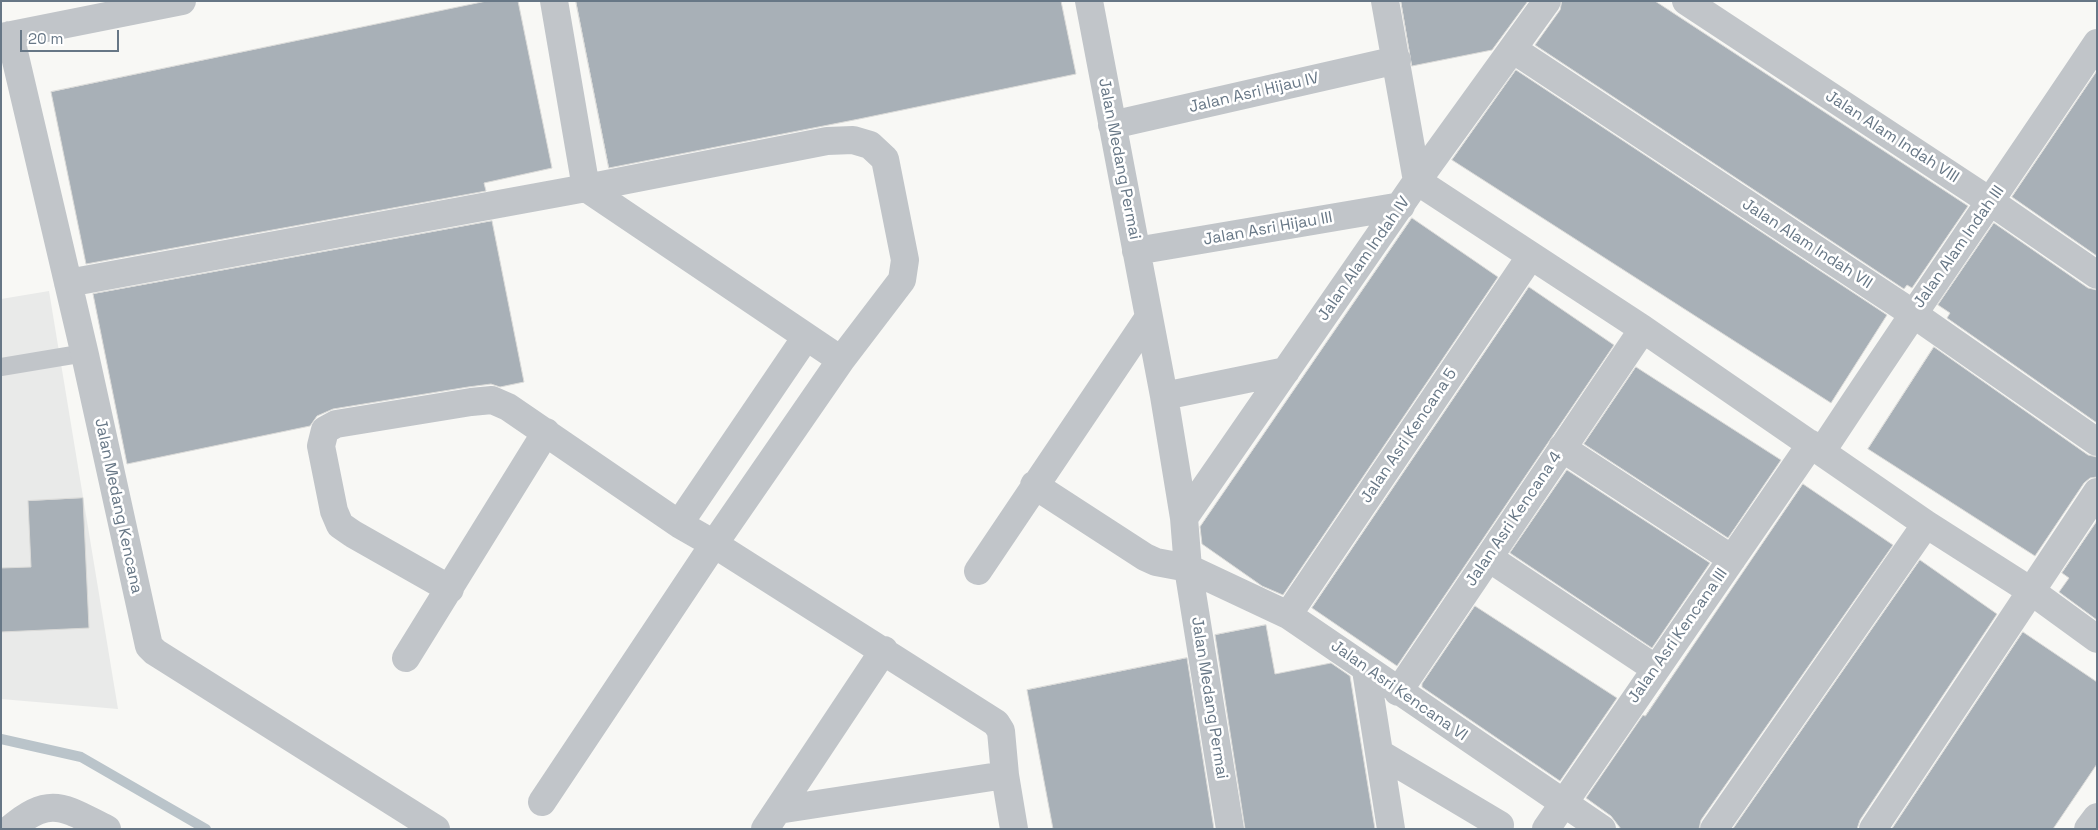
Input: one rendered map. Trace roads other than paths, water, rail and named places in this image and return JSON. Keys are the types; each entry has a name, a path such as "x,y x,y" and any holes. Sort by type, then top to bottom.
{"street":[{"path":"5,36 182,1"},
{"path":"554,1 586,188 841,360"},
{"name":"Jalan Medang Permai","path":"1089,1 1164,396 1184,518 1188,568 1230,829"},
{"path":"1385,1 1417,181 1530,257 1637,338 1817,448 1926,524 2031,591 2097,638"},
{"name":"Jalan Alam Indah IV","path":"1184,518 1417,181 1514,50 1547,1"},
{"name":"Jalan Alam Indah VIII","path":"1686,1 2097,275"},
{"name":"Jalan Medang Kencana","path":"5,36 85,353 149,646 155,652 436,829"},
{"name":"Jalan Alam Indah III","path":"1817,448 1990,202 2097,43"},
{"name":"Jalan Alam Indah VII","path":"1514,50 1912,313 2097,442"},
{"name":"Jalan Asri Hijau IV","path":"1112,125 1396,60"},
{"path":"68,282 586,188 827,141 853,140 870,145 885,158 905,260 902,280 841,360 714,544 542,802"},
{"name":"Jalan Asri Hijau III","path":"1136,252 1401,206"},
{"name":"Jalan Asri Kencana 5","path":"1288,615 1530,257"},
{"path":"978,571 1034,485 1149,318"},
{"path":"679,524 806,337"},
{"name":"Jalan Asri Kencana 4","path":"1398,692 1637,338"},
{"path":"1164,396 1286,371"},
{"path":"450,590 352,534 340,525 334,511 321,446 325,430 336,424 471,402 492,400 508,407 679,524 884,650 996,723 1001,730 1005,775 1014,829"},
{"path":"406,658 450,590 546,432"},
{"path":"1562,448 1732,559"},
{"name":"Jalan Asri Kencana III","path":"1546,829 1732,559 1817,448"},
{"path":"1034,485 1145,557 1156,562 1188,568"},
{"path":"1873,829 2097,492"},
{"path":"1714,829 1926,524"},
{"path":"1489,558 1656,669"},
{"name":"Jalan Asri Kencana VI","path":"1188,568 1288,615 1334,645 1398,692 1602,829"},
{"path":"772,820 884,650"},
{"path":"1366,670 1390,829"},
{"path":"1379,753 1500,825"},
{"path":"772,820 1005,775"},
{"path":"18,822 49,806 67,809 107,829"},
{"path":"2088,829 2097,817"}],"lane":[{"path":"1,367 85,353"}],"waterway":[{"path":"1,739 81,757 206,829"}]}
